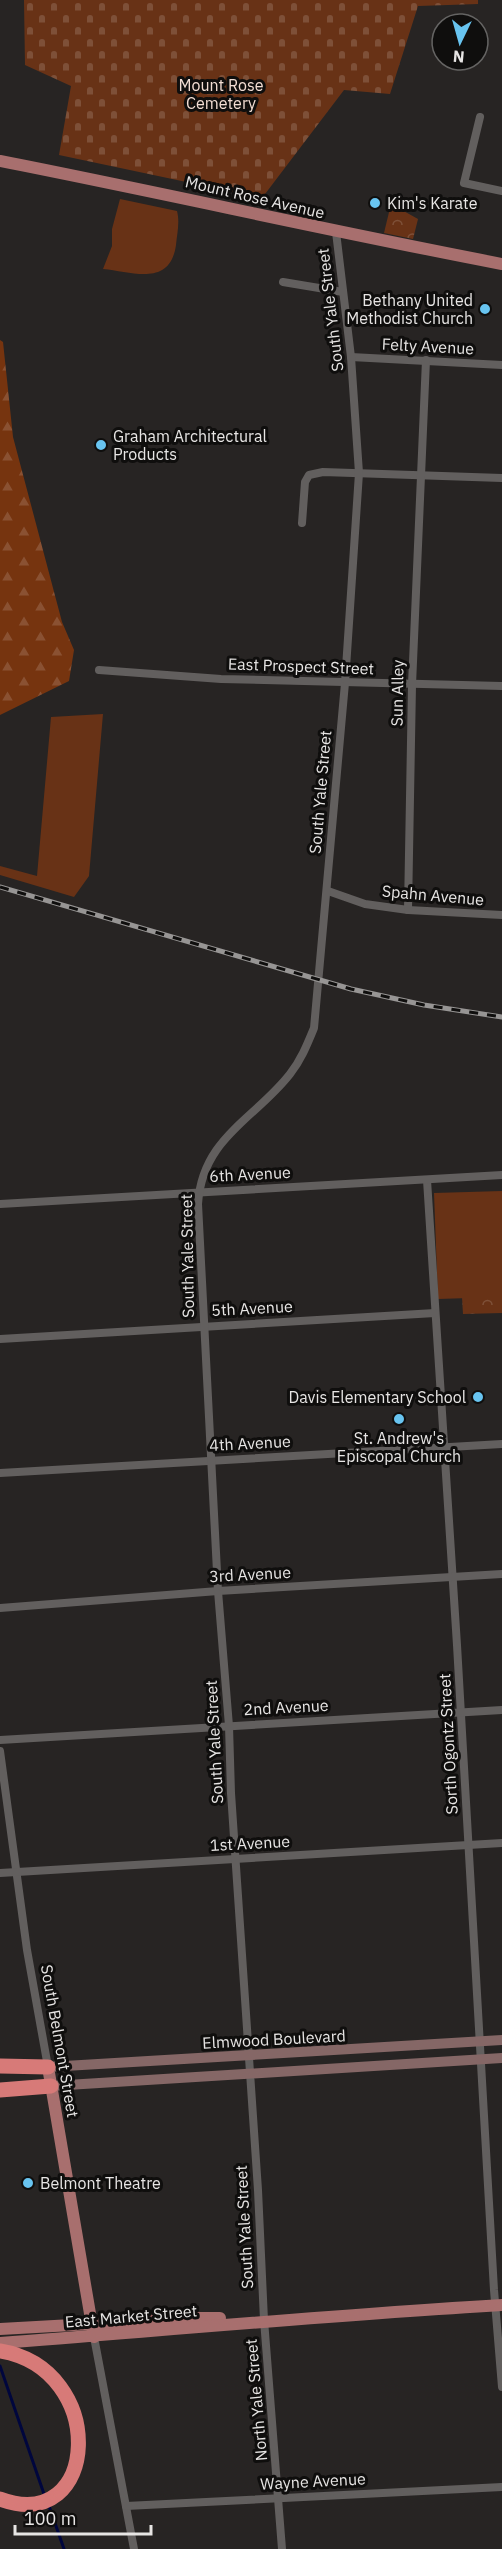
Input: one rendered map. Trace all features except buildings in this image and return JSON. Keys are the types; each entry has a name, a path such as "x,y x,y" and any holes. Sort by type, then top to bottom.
{"highway":[{"path":"0,2066 48,2067"},
{"path":"0,2090 51,2086"},
{"path":"0,2499 12,2504 33,2505 52,2497 74,2470 80,2442 77,2422 62,2387 46,2372 2,2347"}],"main road":[{"name":"Mount Rose Avenue","path":"0,161 176,195 336,232 502,264"},
{"name":"South Belmont Street","path":"48,2067 94,2337"},
{"name":"East Market Street","path":"2,2347 264,2320 498,2305"},
{"name":"East Market Street","path":"1,2329 198,2318 264,2320"}],"street":[{"path":"480,117 464,183 502,191"},
{"name":"South Yale Street","path":"264,2320 242,1936 235,1859 229,1726 218,1591 199,1192 213,1155 225,1138 289,1075 303,1054 314,1028 345,682 359,473 351,357 336,232"},
{"path":"283,282 343,292"},
{"name":"Felty Avenue","path":"351,357 502,365"},
{"name":"Sun Alley","path":"408,910 412,685 419,476 426,360"},
{"path":"302,523 305,482 309,475 323,472 502,478"},
{"name":"East Prospect Street","path":"99,670 221,679 502,686"},
{"name":"Spahn Avenue","path":"328,891 365,904 408,910 502,915"},
{"name":"6th Avenue","path":"0,1204 502,1175"},
{"name":"Sorth Ogontz Street","path":"427,1180 469,1845 479,2060 502,2387"},
{"name":"5th Avenue","path":"0,1339 435,1313"},
{"name":"4th Avenue","path":"0,1473 444,1449 502,1443"},
{"name":"3rd Avenue","path":"0,1608 218,1591 502,1574"},
{"name":"2nd Avenue","path":"0,1740 502,1710"},
{"name":"South Belmont Street","path":"0,1751 27,1950 48,2067"},
{"name":"1st Avenue","path":"0,1873 502,1843"},
{"name":"Elmwood Boulevard","path":"48,2067 502,2040"},
{"name":"Elmwood Boulevard","path":"51,2086 502,2058"},
{"name":"North Yale Street","path":"264,2320 280,2497 282,2549"},
{"path":"94,2337 134,2549"},
{"name":"Wayne Avenue","path":"126,2506 502,2487"}],"green space":[{"name":"Mount Rose Cemetery","path":"24,0 478,0 478,4 418,6 390,94 344,90 262,198 59,155 71,86 25,65"},
{"path":"120,199 177,211 178,228 172,258 166,267 158,272 138,274 103,269 112,246 112,229"},
{"path":"391,204 418,219 413,239 384,233"},
{"path":"0,340 3,342 13,437 62,622 74,650 69,681 0,715"},
{"path":"103,714 89,876 74,897 0,875 0,866 37,876 51,717"},
{"path":"502,1191 502,1297 438,1299 434,1193"},
{"path":"502,1295 502,1313 463,1314 462,1297"}],"waterway":[{"path":"0,2366 44,2494"},
{"path":"48,2503 64,2549"}],"railway":[{"path":"0,887 351,989 424,1005 502,1017"}],"place":[{"name":"Kim's Karate","path":"375,203"},
{"name":"Bethany United Methodist Church","path":"485,309"},
{"name":"Graham Architectural Products","path":"101,445"},
{"name":"Davis Elementary School","path":"478,1397"},
{"name":"St. Andrew's Episcopal Church","path":"399,1419"},
{"name":"Belmont Theatre","path":"28,2183"}]}
